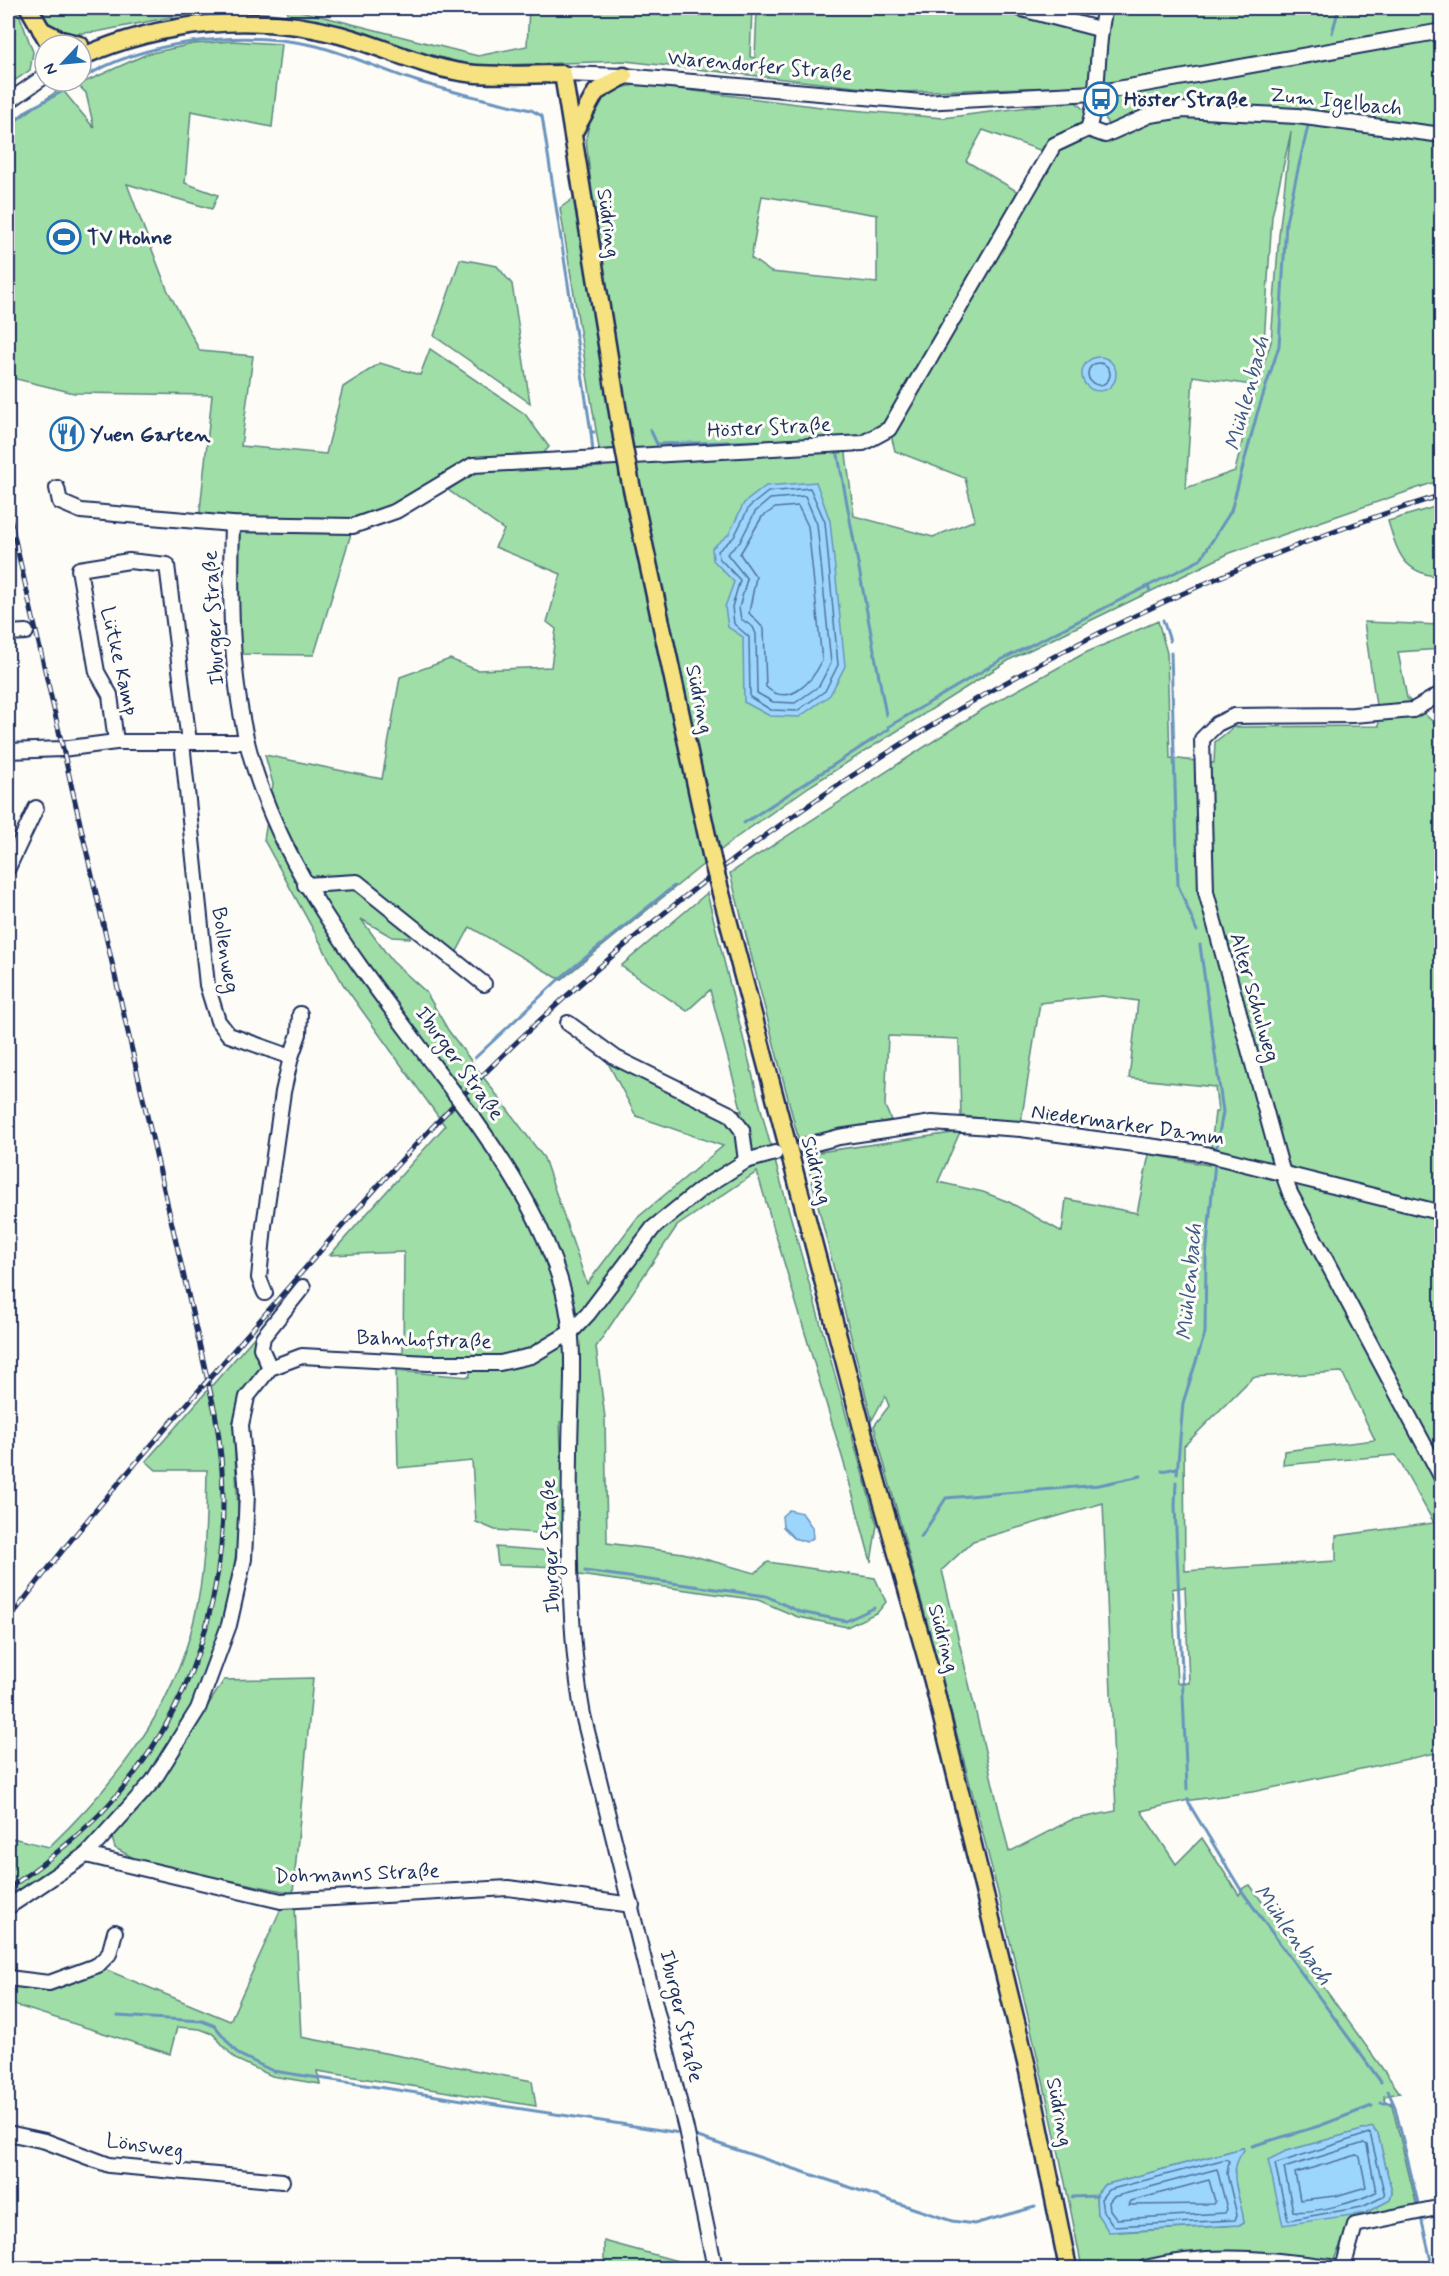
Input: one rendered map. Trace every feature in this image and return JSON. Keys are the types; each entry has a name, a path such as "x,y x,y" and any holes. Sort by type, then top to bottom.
{"main road":[{"path":"29,8 43,33"},
{"name":"Warendorfer Straße","path":"93,51 139,34 213,22 286,24 340,35 417,62 475,74 563,74"},
{"path":"41,30 47,33"},
{"path":"93,47 100,48"},
{"name":"Südring","path":"563,74 628,475 712,859 870,1458 933,1681 1028,2071 1068,2268"},
{"path":"574,132 596,92 624,76"}],"street":[{"path":"1018,8 1099,29"},
{"path":"1088,129 1094,111 1099,29 1105,8"},
{"name":"Warendorfer Straße","path":"563,74 624,76 922,102 1095,93 1442,31"},
{"path":"8,102 33,84"},
{"name":"Zum Igelbach","path":"1088,129 1105,135 1150,115 1183,110 1297,116 1442,135"},
{"name":"Höster Straße","path":"232,524 353,526 396,511 473,465 862,443 889,429 1054,145 1088,129"},
{"name":"Iburger Straße","path":"57,488 60,502 81,511 232,524 232,633 247,742 275,825 305,885 328,921 474,1119 508,1168 539,1223 564,1293 571,1332 574,1378 570,1451 571,1533 576,1676 583,1715 686,2129 715,2268"},
{"name":"Lütke Kamp","path":"116,742 110,695 97,672 79,569 129,561 167,565 186,742"},
{"path":"8,633 26,633"},
{"name":"Alter Schulweg","path":"1442,693 1413,710 1353,715 1234,716 1217,724 1202,739 1206,892 1283,1174 1290,1193 1442,1478"},
{"path":"8,751 62,749 116,742 247,742"},
{"name":"Bollenweg","path":"186,742 207,985 218,1021 229,1035 291,1057"},
{"path":"8,868 36,808"},
{"path":"305,885 357,882 484,984"},
{"path":"265,1293 259,1278 260,1267 283,1092 299,1034 300,1014"},
{"path":"568,1023 615,1058 730,1114 742,1130 746,1161"},
{"name":"Niedermarker Damm","path":"804,1146 839,1137 932,1123 1021,1129 1201,1153 1442,1213"},
{"path":"571,1332 588,1314 653,1228 700,1190 746,1161 775,1153"},
{"path":"8,1907 86,1855 153,1781 198,1709 229,1625 244,1559 247,1494 241,1425 247,1398 270,1368 261,1348 263,1337 303,1287"},
{"name":"Bahnhofstraße","path":"270,1368 302,1356 500,1363 531,1356 571,1332"},
{"name":"Dohmanns Straße","path":"86,1855 281,1901 508,1888 632,1905"},
{"path":"8,1978 49,1983 98,1965 109,1954 115,1932"},
{"name":"Lönsweg","path":"8,2133 45,2141 109,2166 282,2181"},
{"path":"1343,2268 1355,2225 1442,2206"},
{"path":"1145,2268 1228,2257 1265,2258 1337,2268"}],"green space":[{"path":"8,8 17,8 33,52 30,70 8,85"},
{"path":"39,8 216,8 96,32 66,33 49,23"},
{"path":"289,8 478,56 527,46 529,8 752,8 750,57 755,58 757,8 1038,8 1092,34 1089,86 899,92 625,61 473,66 286,16"},
{"path":"1112,8 1441,8 1441,26 1101,86 1106,33"},
{"path":"1441,37 1441,480 1230,553 1011,659 810,786 737,837 561,980 470,927 455,955 415,924 410,938 392,937 361,919 392,961 426,992 448,1030 544,1158 587,1284 637,1218 723,1146 636,1116 608,1063 610,1048 742,1112 710,990 687,1011 621,966 707,893 766,1129 877,1525 871,1562 846,1470 757,1172 677,1226 596,1347 605,1418 607,1543 683,1553 755,1573 768,1562 875,1578 886,1602 878,1612 847,1627 798,1617 758,1600 579,1575 562,1567 498,1565 496,1547 577,1553 576,1420 560,1422 564,1535 495,1530 476,1522 472,1461 398,1468 396,1371 469,1377 476,1355 403,1355 404,1252 330,1255 445,1126 343,984 264,840 273,784 265,755 382,779 400,677 450,659 477,670 551,667 556,629 547,622 561,574 495,547 504,530 448,490 476,472 602,467 560,208 591,186 586,138 593,108 607,91 639,84 829,108 943,118 1075,101 1085,111 1083,124 1045,152 983,130 966,161 1020,193 886,425 845,446 854,516 933,537 975,520 965,478 895,451 890,431 1057,149 1086,135 1111,136 1102,106 1118,96","holes":["1291,132 1279,235 1271,342 1256,385 1235,471 1186,488 1193,376 1251,385 1264,342 1272,216","762,196 877,215 877,283 771,272 751,258"]},
{"path":"232,41 281,44 272,127 191,111 185,183 218,195 212,209 127,184 167,289 200,351 253,356 241,446 326,454 343,387 380,363 420,375 430,349 525,414 549,447 542,455 472,461 393,507 351,522 199,520 212,395 74,393 8,377 8,127 54,93 65,93 94,128 86,93 93,93 93,78 147,54 193,44"},
{"path":"460,259 497,266 512,284 530,403 434,336"},
{"path":"1441,505 1441,577 1418,571 1404,560 1395,543 1388,521"},
{"path":"235,526 353,527 314,655 235,654"},
{"path":"1158,621 1167,653 1170,758 1214,763 1215,742 1234,727 1379,726 1364,622 1441,625 1441,649 1398,652 1407,698 1442,730 1441,1752 1252,1792 1184,1801 1141,1811 1176,1864 1202,1838 1239,1895 1243,1888 1250,1885 1400,2093 1384,2096 1386,2102 1392,2105 1417,2207 1352,2220 1330,2268 1082,2268 1061,2162 1012,1950 959,1740 874,1426 889,1406 885,1396 872,1420 805,1154 960,1132 938,1182 983,1192 1009,1202 1062,1232 1066,1199 1137,1213 1149,1154 1209,1165 1215,1112 1218,1112 1215,1087 1129,1078 1138,1001 1102,996 1040,1003 1021,1122 961,1116 959,1039 888,1036 885,1106 891,1120 799,1141 730,873 983,709 1085,653","holes":["1342,1372 1375,1440 1284,1451 1283,1465 1396,1455 1434,1523 1336,1536 1336,1561 1185,1571 1184,1446 1253,1377","1103,1503 1116,1811 1071,1820 1009,1852 942,1570 973,1541","1185,1587 1189,1683 1177,1683 1172,1589","1373,2127 1378,2134 1392,2193 1390,2200 1365,2213 1286,2151","1243,2148 1235,2161 1233,2173 1244,2222 1239,2225 1119,2232 1097,2214 1096,2195 1104,2185"]},
{"path":"256,1335 274,1359 260,1369 242,1393 233,1421 239,1527 233,1576 224,1622 193,1704 171,1742 146,1778 87,1843 8,1900 8,1837 49,1847 97,1798 118,1771 138,1744 172,1685 184,1653 198,1602 205,1545 207,1470 156,1470 146,1461"},
{"path":"313,1678 293,1893 143,1863 115,1848 112,1838 149,1798 224,1680"},
{"path":"283,1904 295,1906 301,2037 532,2081 536,2106 317,2071 320,2084 272,2076 235,2059 213,2034 200,2029 177,2027 170,2054 8,2003 8,1983 53,1989 102,1968 230,2021"},
{"path":"604,2241 703,2268 604,2268"}],"water":[{"path":"1099,357 1111,362 1116,374 1111,386 1099,391 1087,386 1082,374 1087,362"},
{"path":"816,482 830,521 845,666 830,695 799,717 770,716 744,702 743,637 728,627 725,607 734,582 713,560 712,548 729,534 744,503 766,486"},
{"path":"789,1510 802,1513 812,1527 813,1538 806,1542 794,1538 783,1527 782,1516"},
{"path":"1373,2127 1378,2134 1392,2193 1390,2200 1365,2213 1283,2225 1268,2160 1286,2151"},
{"path":"1243,2148 1235,2176 1244,2222 1239,2225 1109,2232 1097,2214 1096,2195 1104,2185"}],"waterway":[{"name":"Mühlenbach","path":"1332,33 1339,8"},
{"path":"93,73 134,55 163,47 224,39 254,38 325,48 416,81 531,110 542,116 591,432 594,432"},
{"path":"8,127 28,110 60,93"},
{"name":"Mühlenbach","path":"1150,591 1148,586 1200,560 1231,511 1257,414 1279,346 1286,222 1308,126"},
{"path":"650,429 657,444 834,439"},
{"path":"591,432 593,452"},
{"path":"838,455 886,715"},
{"path":"888,727 1001,660 1148,586"},
{"name":"Mühlenbach","path":"1163,620 1170,641"},
{"name":"Mühlenbach","path":"1171,653 1178,885 1197,931"},
{"path":"744,823 889,729"},
{"path":"475,1058 558,980 674,886"},
{"name":"Mühlenbach","path":"1200,945 1223,1112 1216,1150"},
{"name":"Mühlenbach","path":"1177,1474 1183,1403 1205,1333 1206,1256 1215,1162"},
{"path":"1162,1471 1177,1468"},
{"path":"921,1537 946,1498 1099,1485 1141,1476"},
{"name":"Mühlenbach","path":"1176,1482 1175,1506 1187,1789"},
{"path":"585,1571 766,1596 800,1612 846,1621 874,1608"},
{"name":"Mühlenbach","path":"1188,1799 1241,1890 1381,2082"},
{"path":"117,2016 202,2021 215,2026 238,2054 273,2071 680,2133"},
{"name":"Mühlenbach","path":"1388,2091 1395,2107 1418,2203"},
{"path":"1381,2103 1393,2103"},
{"path":"1252,2146 1319,2126 1372,2106"},
{"path":"695,2136 952,2221 974,2224 1035,2207"},
{"path":"1072,2197 1097,2196"},
{"name":"Mühlenbach","path":"1421,2217 1431,2261"}],"railway":[{"path":"8,1621 65,1547 125,1476 389,1174 500,1058 638,934 742,853 849,778 961,708 1076,645 1195,588 1317,538 1442,495"},
{"path":"8,509 215,1412 222,1467 222,1521 217,1575 206,1628 188,1679 165,1727 135,1773 99,1815 66,1845 8,1889"}],"place":[{"name":"Höster Straße","path":"1101,99"},
{"name":"TV Hohne","path":"64,237"},
{"name":"Yuen Garten","path":"67,434"}]}
